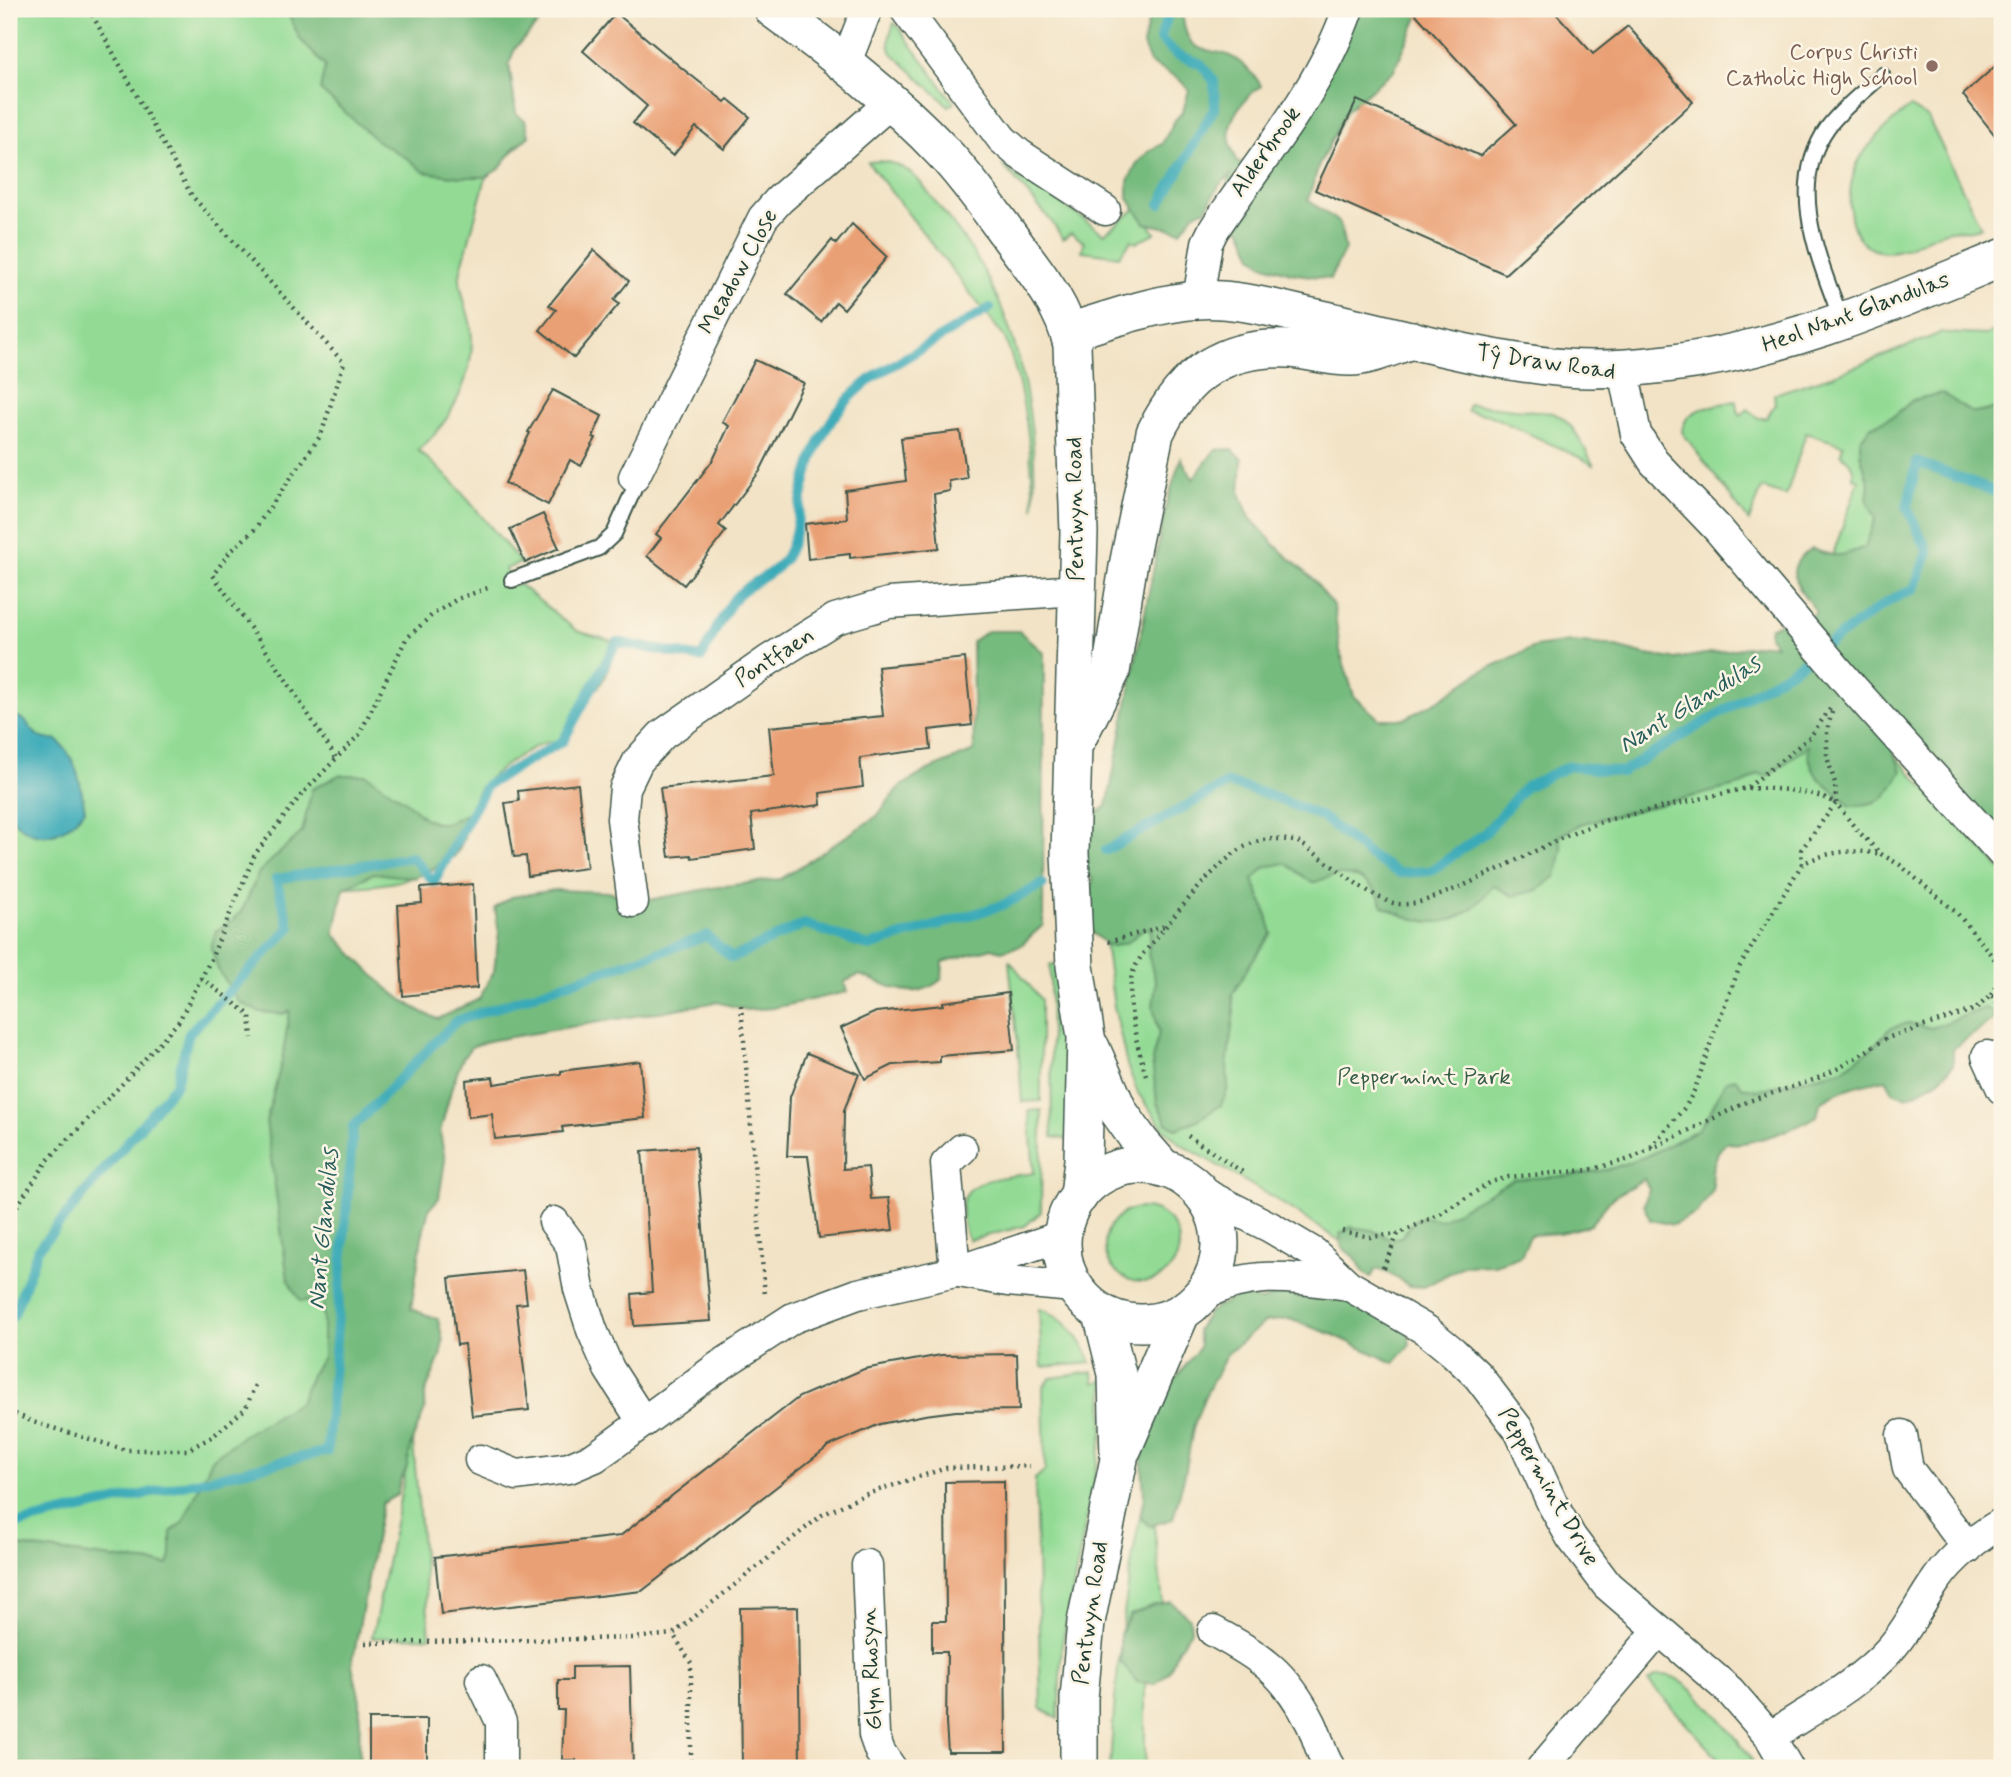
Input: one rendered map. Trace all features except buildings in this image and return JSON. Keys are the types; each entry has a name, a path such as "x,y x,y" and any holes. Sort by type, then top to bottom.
{"street":[{"name":"Pentwyn Road","path":"773,9 846,62 925,133 974,188 1033,268 1069,332 1072,345 1079,532 1070,853 1075,966 1086,1037 1084,1153 1079,1196"},
{"path":"846,62 867,9"},
{"path":"905,9 1002,139 1019,154 1105,210"},
{"name":"Alderbrook","path":"1198,300 1207,243 1213,231 1309,90 1328,57 1348,9"},
{"name":"Meadow Close","path":"634,477 763,218 779,200 891,102"},
{"name":"Heol Nant Glandulas","path":"1623,370 1743,352 1843,322 2002,258"},
{"name":"Tŷ Draw Road","path":"1069,332 1139,311 1198,300 1233,302 1413,339 1499,360 1567,369 1623,370 1636,434 1654,462 1718,529 1836,667 2002,853"},
{"path":"1073,748 1111,672 1155,433 1178,396 1203,371 1232,355 1253,349 1292,349 1352,358 1413,339"},
{"name":"Pontfaen","path":"633,902 622,819 625,788 638,761 673,727 769,660 835,619 889,603 1078,590"},
{"name":"Pentwyn Road","path":"1086,1037 1119,1112 1163,1168"},
{"path":"1987,1056 2002,1089"},
{"path":"956,1272 946,1164 962,1149"},
{"path":"1139,1164 1163,1168 1184,1177 1201,1192 1215,1216 1220,1244 1216,1271 1192,1304 1155,1323 1127,1323 1102,1314 1090,1306 1073,1287 1063,1264 1061,1236 1070,1207 1087,1185 1116,1168 1139,1164"},
{"name":"Peppermint Drive","path":"1201,1192 1314,1253 1359,1291 1426,1330 1454,1352 1478,1376 1519,1430 1553,1505 1588,1562 1607,1585 1713,1675 1770,1737 1788,1768"},
{"path":"554,1222 571,1245 579,1289 609,1370 643,1422"},
{"path":"480,1460 517,1475 569,1468 595,1457 769,1332 793,1318 845,1298 956,1272 1061,1236"},
{"path":"956,1272 1008,1281 1073,1287"},
{"name":"Peppermint Drive","path":"1192,1304 1225,1283 1281,1276 1359,1291"},
{"name":"Pentwyn Road","path":"1119,1459 1192,1304"},
{"name":"Pentwyn Road","path":"1079,1768 1079,1698 1086,1622 1119,1459 1117,1374 1102,1314"},
{"path":"1902,1435 1908,1469 1968,1548"},
{"path":"1770,1737 1851,1682 1884,1655 1938,1576 1968,1548 2002,1523"},
{"name":"Glyn Rhosyn","path":"867,1565 874,1735 880,1752 891,1768"},
{"path":"1542,1768 1658,1630"},
{"path":"1213,1631 1244,1647 1273,1668 1296,1695 1330,1768"},
{"path":"481,1680 501,1723 501,1768"}],"lane":[{"path":"1843,322 1810,225 1807,195 1809,171 1815,151 1828,128 1882,75"},
{"path":"512,580 599,548 614,534 618,526 634,489 634,477"}],"path":[{"path":"89,9 192,196 344,363 321,435 254,530 229,553 213,575 336,758"},
{"path":"9,1218 48,1160 179,1021 204,979 255,854 302,794 359,735 407,639 432,615 457,599 512,580"},
{"path":"1747,788 1810,737 1834,703 1827,730 1827,757 1835,783 1836,803 1801,850 1802,864"},
{"path":"1147,1078 1136,1034 1130,982 1138,962 1227,859 1247,845 1264,839 1298,842 1379,898 1397,904 1418,903 1486,876 1585,827 1606,820 1747,788 1800,791 1836,803 1856,829 1881,854 1900,865 1957,913 2002,968"},
{"path":"1650,1149 1686,1106 1695,1089 1740,966 1802,864 1820,855 1841,851 1881,854"},
{"path":"1105,943 1168,925"},
{"path":"1333,1228 1370,1237 1398,1234 1442,1213 1491,1182 1509,1177 1589,1170 1630,1159 1749,1101 1816,1079 1841,1067 1887,1038 1976,1009 1992,995 2002,974"},
{"path":"204,979 250,1015 252,1038"},
{"path":"1992,995 2002,1009"},
{"path":"741,1005 769,1332"},
{"path":"1182,1132 1249,1176"},
{"path":"1359,1291 1398,1234"},
{"path":"9,1411 33,1422 126,1450 187,1450 212,1437 246,1408 256,1385"},
{"path":"365,1643 633,1638 673,1634 822,1515 864,1495 946,1468 1030,1466"},
{"path":"673,1634 691,1663 691,1768"}],"green space":[{"path":"9,9 552,9 515,48 509,64 516,114 525,120 529,136 486,177 462,264 461,288 471,328 472,345 466,379 441,426 418,450 453,482 521,563 505,569 515,585 520,585 577,631 619,643 603,680 586,697 575,722 562,739 556,743 541,744 523,754 482,786 477,793 461,844 451,859 404,880 371,886 319,889 371,1378 171,1532 171,1556 168,1565 9,1545"},
{"path":"286,9 552,9 515,48 509,64 516,114 525,120 529,136 514,148 500,168 486,177 424,172 376,140 320,90 325,66 300,39"},
{"path":"1146,9 1181,9 1186,33 1194,45 1235,59 1246,67 1261,86 1243,103 1231,125 1230,141 1238,163 1254,160 1284,118 1331,15 1329,9 1422,9 1394,70 1347,110 1319,165 1308,200 1340,223 1345,249 1330,279 1291,273 1262,264 1253,256 1242,231 1219,206 1231,175 1220,184 1205,210 1195,213 1181,231 1145,223 1128,198 1128,181 1138,162 1150,150 1162,144 1183,111 1189,90 1178,78 1150,63 1143,45 1148,23"},
{"path":"894,23 954,103 949,106 892,53 889,41"},
{"path":"1910,107 1928,118 1981,227 1941,232 1897,251 1878,251 1866,245 1853,224 1850,210 1852,181 1866,150"},
{"path":"881,161 901,167 922,184 977,258 995,294 1017,353 1030,415 1035,478 1034,509 1026,422 1018,380 1005,338 868,162"},
{"path":"1002,164 1024,182 1028,179 1104,234 1138,207 1155,233 1136,243 1132,240 1119,256 1082,251 1084,242 1071,233 1063,239 1052,222"},
{"path":"2002,329 2002,406 1982,412 1970,411 1942,393 1913,400 1894,416 1870,427 1860,440 1860,453 1869,484 1867,501 1876,517 1865,547 1846,555 1832,557 1859,480 1853,478 1852,467 1841,454 1843,445 1806,433 1786,496 1762,488 1749,521 1682,432 1688,417 1711,406 1736,401 1741,415 1748,409 1758,418 1767,418 1775,404 1774,394 1834,375 1941,333 1986,335"},
{"path":"1942,393 1970,411 1982,412 2002,406 2002,842 1882,727 1902,771 1887,794 1877,801 1850,806 1816,774 1809,758 1808,746 1768,776 1758,774 1744,784 1583,823 1559,836 1562,849 1556,876 1538,890 1513,896 1493,885 1469,911 1443,921 1415,919 1383,906 1377,893 1361,879 1336,875 1312,883 1286,863 1265,867 1253,880 1272,933 1232,995 1234,1011 1227,1066 1228,1088 1221,1105 1197,1120 1177,1129 1167,1123 1157,1103 1152,1060 1159,1032 1153,1007 1156,983 1148,954 1151,929 1144,928 1128,942 1110,947 1087,929 1093,879 1082,867 1080,827 1107,806 1166,505 1181,458 1193,479 1215,450 1232,449 1242,459 1240,493 1250,518 1280,550 1313,579 1334,607 1340,651 1354,696 1379,719 1404,719 1438,701 1478,673 1535,647 1570,642 1608,645 1675,659 1766,644 1776,645 1769,636 1770,628 1780,623 1807,622 1816,611 1795,579 1796,564 1802,557 1812,549 1839,555 1865,547 1876,517 1867,501 1869,484 1860,452 1860,440 1870,427 1894,416 1913,400"},
{"path":"1469,404 1553,413 1573,429 1594,466 1489,415 1467,411"},
{"path":"987,631 1019,631 1044,653 1043,925 1020,946 1001,951 992,948 943,962 942,979 921,990 901,990 859,975 844,982 847,992 773,1008 747,1010 717,1002 488,1041 471,1047 463,1058 453,1083 440,1132 445,1160 439,1198 429,1209 411,1309 438,1319 443,1341 440,1357 425,1393 425,1409 411,1444 407,1467 397,1495 382,1503 352,1665 360,1700 359,1768 9,1768 9,1545 168,1565 171,1556 171,1532 183,1522 212,1459 245,1434 300,1402 311,1375 323,1357 323,1300 300,1301 288,1280 266,1122 282,1060 290,1011 283,1014 259,1012 239,1002 218,969 211,947 216,931 243,909 259,872 302,832 312,789 339,775 367,775 407,802 424,818 436,823 446,823 471,812 464,837 454,857 415,878 374,873 344,888 334,934 394,994 438,1019 479,999 494,971 499,933 495,908 511,897 555,890 607,892 649,900 781,879 877,816 898,788 928,770 974,751 972,642"},
{"name":"Peppermint Park","path":"1837,693 2002,871 2002,1006 1944,1044 1616,1189 1410,1286 1272,1197 1181,1144 1164,1129 1138,1093 1127,1065 1114,1006 1105,943 1242,838 1583,823 1660,805"},
{"path":"1010,961 1041,1000 1041,1101 1022,1102"},
{"path":"1050,965 1055,965 1071,1074 1069,1139 1052,1137"},
{"path":"1985,1008 1994,1012 1993,1020 1953,1049 1953,1065 1938,1080 1920,1091 1906,1097 1894,1093 1886,1079 1860,1085 1827,1098 1820,1103 1817,1116 1798,1126 1758,1140 1726,1142 1718,1152 1712,1170 1713,1190 1697,1213 1673,1225 1650,1220 1644,1205 1649,1189 1644,1179 1612,1198 1590,1225 1560,1233 1530,1235 1521,1256 1495,1265 1463,1266 1424,1287 1410,1286 1376,1269 1371,1277 1367,1276 1356,1259 1341,1246 1340,1234 1351,1227 1372,1230 1390,1239 1401,1237 1417,1219 1426,1217 1441,1220 1514,1179 1569,1176 1610,1169 1647,1156 1697,1130 1709,1114 1725,1082 1735,1078 1743,1087 1758,1090 1841,1070 1871,1049 1889,1029 1907,1023 1932,1028"},
{"path":"1042,1110 1041,1212 1025,1226 969,1240 962,1213 963,1201 968,1192 987,1181 1034,1173 1029,1111"},
{"path":"1142,1208 1156,1211 1168,1219 1176,1231 1179,1245 1176,1259 1168,1271 1156,1279 1142,1282 1128,1279 1116,1271 1108,1259 1105,1245 1108,1231 1116,1219 1128,1211"},
{"path":"1284,1291 1297,1297 1340,1297 1408,1329 1410,1345 1394,1363 1334,1335 1289,1319 1265,1322 1227,1354 1204,1398 1193,1428 1173,1519 1150,1526 1140,1517 1144,1496 1141,1450 1161,1387 1176,1378 1200,1346 1197,1330 1209,1312 1240,1294 1261,1301"},
{"path":"1039,1309 1056,1317 1078,1337 1091,1363 1042,1367"},
{"path":"1093,1372 1094,1383 1104,1380 1103,1433 1062,1644 1058,1719 1041,1708 1035,1479 1045,1470 1043,1387 1051,1378"},
{"path":"413,1443 430,1637 372,1638 411,1444"},
{"path":"1140,1517 1150,1526 1154,1526 1163,1604 1130,1615 1122,1630"},
{"path":"1171,1602 1190,1619 1191,1631 1178,1649 1170,1670 1155,1684 1137,1682 1121,1662 1120,1634 1130,1615 1154,1605"},
{"path":"1120,1643 1121,1662 1145,1683 1145,1768 1110,1768"},
{"path":"1658,1675 1670,1676 1692,1690 1730,1731 1756,1768 1727,1768 1648,1681"}],"water":[{"path":"9,715 22,719 41,738 56,739 74,763 85,810 58,832 39,835 29,832 9,815"}],"waterway":[{"path":"1160,204 1215,107 1214,81 1201,64 1176,54 1160,39 1170,9"},
{"path":"9,1320 14,1314 38,1249 176,1084 189,1033 290,928 276,879 412,857 434,882 487,785 563,741 617,642 701,658 721,620 740,592 774,570 785,558 794,536 812,460 827,427 849,399 878,374 990,308"},
{"name":"Nant Glandulas","path":"1106,850 1228,783 1269,795 1322,817 1370,856 1399,873 1431,871 1486,832 1525,787 1569,766 1622,772 1793,669 1890,600 1914,589 1928,552 1907,507 1917,462 1993,491 2002,489"},
{"name":"Nant Glandulas","path":"9,1526 327,1451 353,1127 456,1021 707,936 732,958 804,924 869,946 1003,905 1043,884"}],"place":[{"name":"Corpus Christi Catholic High School","path":"1932,66"}]}
